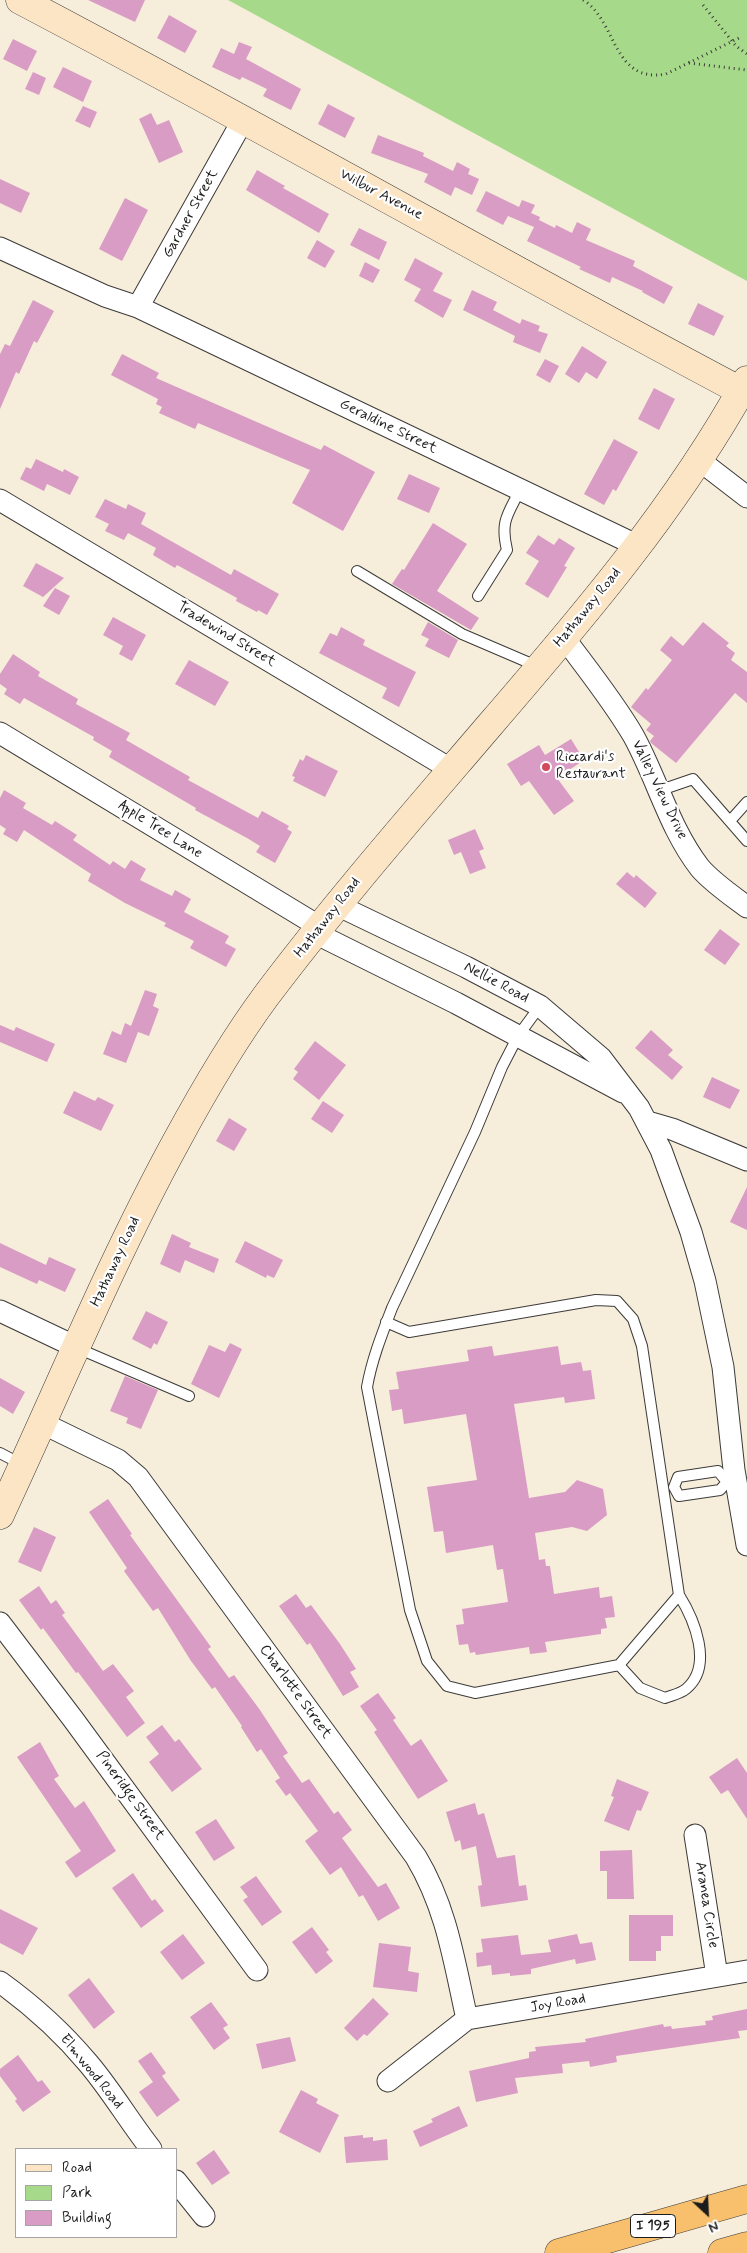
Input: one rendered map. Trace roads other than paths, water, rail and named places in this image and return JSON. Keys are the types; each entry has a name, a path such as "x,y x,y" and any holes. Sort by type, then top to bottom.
{"highway":[{"name":"I 195","path":"559,2253 747,2199"},
{"path":"722,2253 747,2246"}],"main road":[{"name":"Wilbur Avenue","path":"20,0 433,222 583,308 744,385"},
{"name":"Hathaway Road","path":"0,1515 12,1459 42,1423 133,1225 203,1093 245,1026 337,905 565,638 638,546 699,460 744,385"}],"street":[{"name":"Gardner Street","path":"138,307 243,120"},
{"name":"Geraldine Street","path":"2,253 105,296 138,307 638,546"},
{"path":"699,460 747,497"},
{"name":"Tradewind Street","path":"0,500 452,770"},
{"name":"Valley View Drive","path":"565,638 612,702 633,736 681,836 701,868 747,907"},
{"name":"Apple Tree Lane","path":"0,733 318,930"},
{"name":"Nellie Road","path":"337,905 466,967 540,1006 601,1058 648,1122 691,1232 705,1281 723,1367 731,1482 747,1545"},
{"name":"Nellie Road","path":"318,930 629,1095"},
{"path":"648,1122 672,1129 747,1160"},
{"path":"0,1311 76,1347"},
{"name":"Charlotte Street","path":"42,1423 118,1460 138,1476 416,1857 428,1878 442,1913 467,2020"},
{"name":"Pineridge Street","path":"0,1623 73,1719 257,1970"},
{"name":"Aranea Circle","path":"695,1835 717,1976"},
{"name":"Joy Road","path":"388,2081 467,2020 747,1970"},
{"name":"Elmwood Road","path":"0,1982 40,2014 77,2050 150,2148"},
{"path":"178,2183 204,2216"}],"lane":[{"path":"478,596 508,550 503,534 505,520 520,490"},
{"path":"357,571 462,634 540,667"},
{"path":"658,791 693,779 747,841"},
{"path":"730,821 747,802"},
{"path":"540,1006 518,1036 386,1322 372,1364 367,1387 410,1610 427,1661 447,1686 475,1693 619,1665 680,1595"},
{"path":"386,1322 409,1332 596,1300 617,1301 633,1319 642,1346 669,1489 680,1595 693,1621 700,1665 695,1680 686,1689 665,1698 640,1688 619,1665"},
{"path":"76,1347 189,1396"},
{"path":"718,1472 731,1482 720,1490 679,1496 669,1489 678,1477 718,1472"}],"place":[{"name":"Riccardi's Restaurant","path":"546,767"}]}
